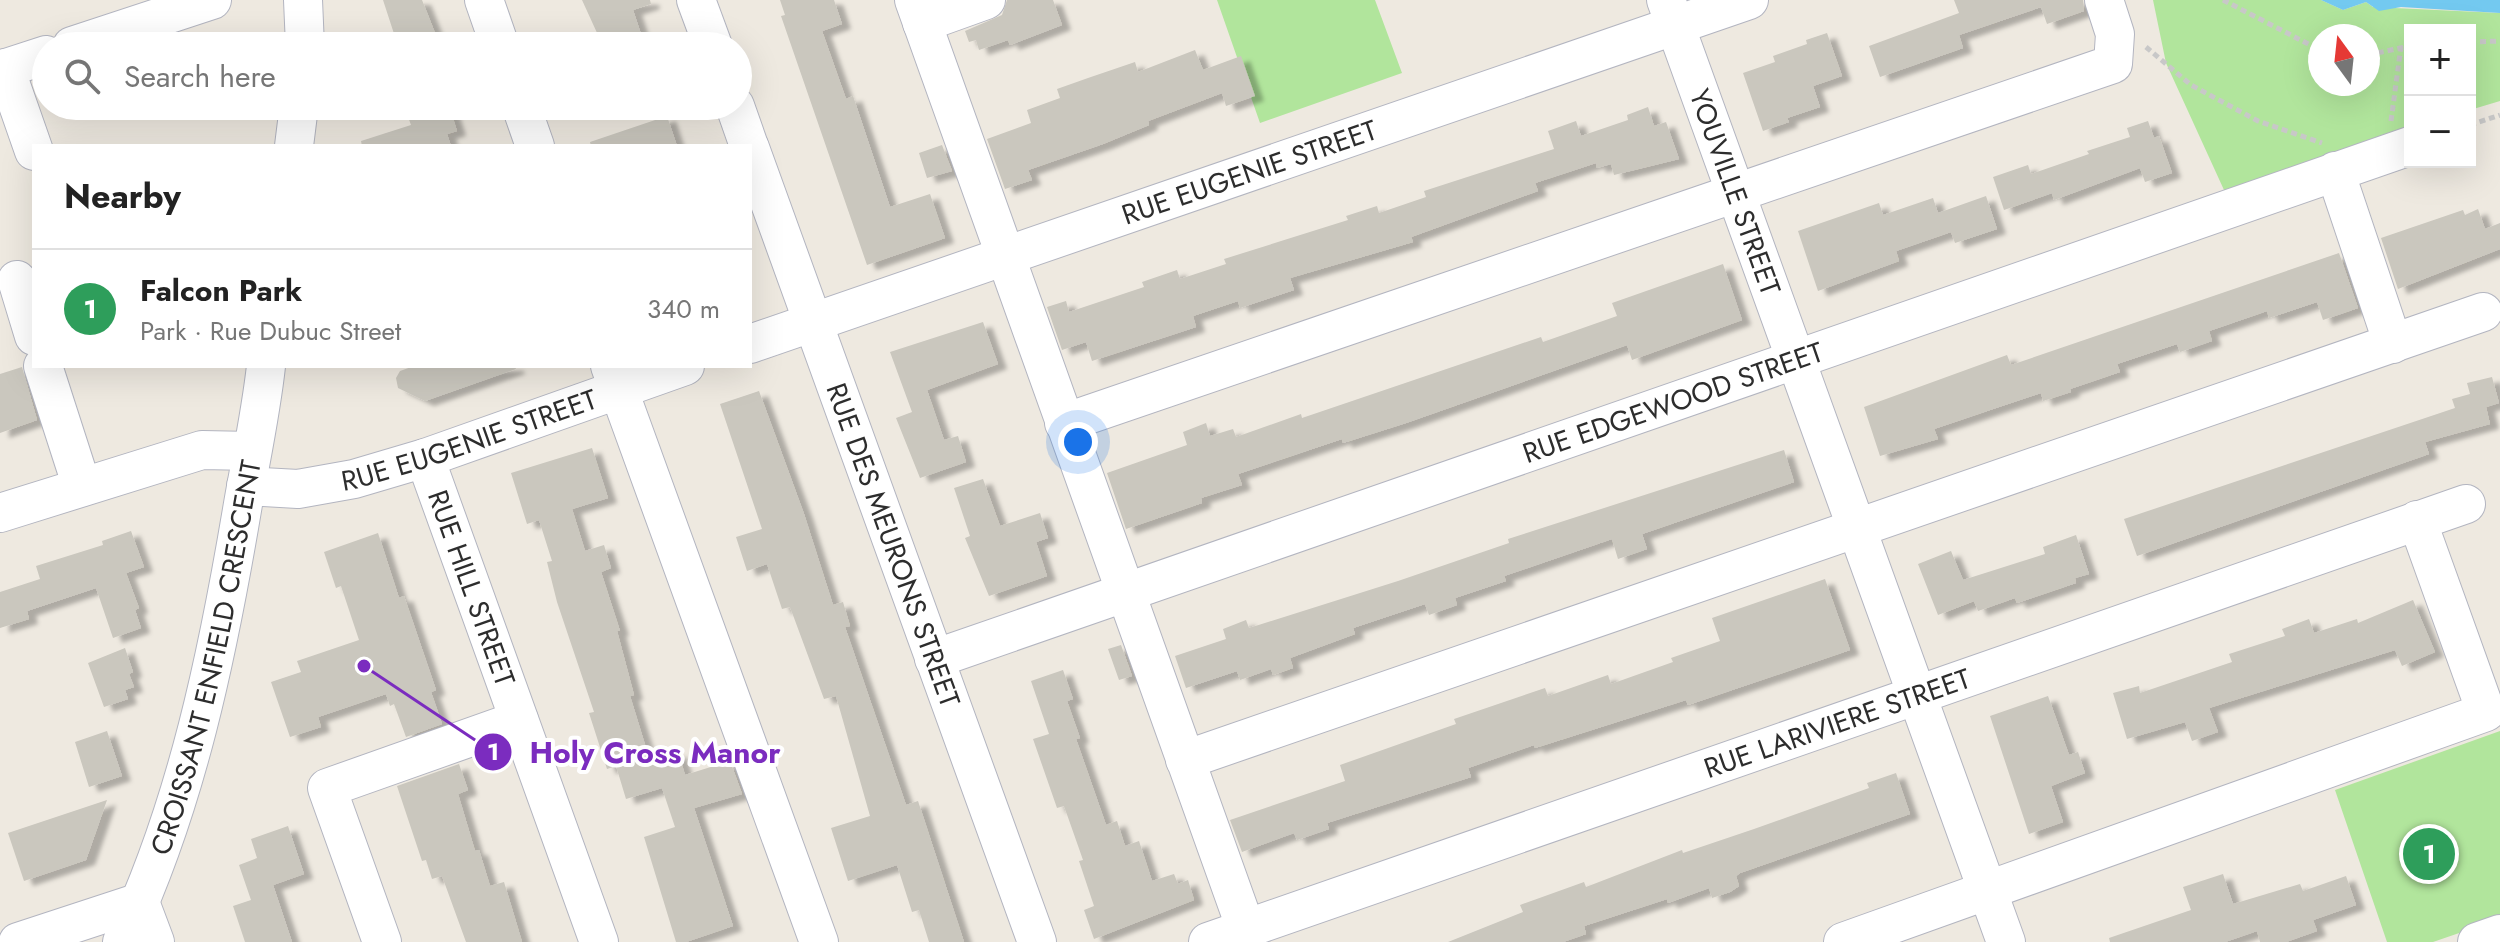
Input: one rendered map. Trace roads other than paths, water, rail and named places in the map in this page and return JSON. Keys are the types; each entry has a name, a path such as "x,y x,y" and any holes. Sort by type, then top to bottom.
{"street":[{"path":"94,32 123,14 212,0"},
{"path":"303,0 304,32"},
{"path":"484,0 495,32"},
{"path":"696,0 708,32"},
{"path":"986,0 918,11 1246,929"},
{"name":"RUE EUGENIE STREET","path":"752,343 1004,256 1670,13 1749,0"},
{"name":"YOUVILLE STREET","path":"1670,13 2006,942"},
{"path":"1064,423 2113,64 2109,16"},
{"path":"32,60 3,69 32,146"},
{"path":"294,144 297,120"},
{"path":"526,120 534,144"},
{"name":"RUE DES MEURONS STREET","path":"740,120 749,144"},
{"name":"RUE DES MEURONS STREET","path":"752,153 1037,942"},
{"path":"2374,158 2393,344"},
{"name":"RUE EDGEWOOD STREET","path":"934,659 2374,158"},
{"path":"17,280 32,329"},
{"path":"1185,760 2483,312"},
{"path":"44,368 82,487"},
{"name":"CROISSANT ENFIELD CRESCENT","path":"122,942 140,902 208,691 266,368"},
{"name":"RUE EUGENIE STREET","path":"0,513 202,450 298,489 354,479 425,458 614,377 672,368"},
{"path":"614,377 819,942"},
{"name":"RUE HILL STREET","path":"425,458 599,942"},
{"name":"RUE LARIVIERE STREET","path":"1208,942 2466,504"},
{"path":"1843,942 2486,712 2417,520"},
{"path":"382,942 327,788 519,720"},
{"path":"18,942 140,902 155,942"}],"water":[{"path":"2321,0 2500,0 2500,13 2401,7 2379,11 2366,2 2343,10"}],"place":[{"name":"Holy Cross Manor","path":"364,666"},
{"name":"Falcon Park","path":"2429,854"}]}
